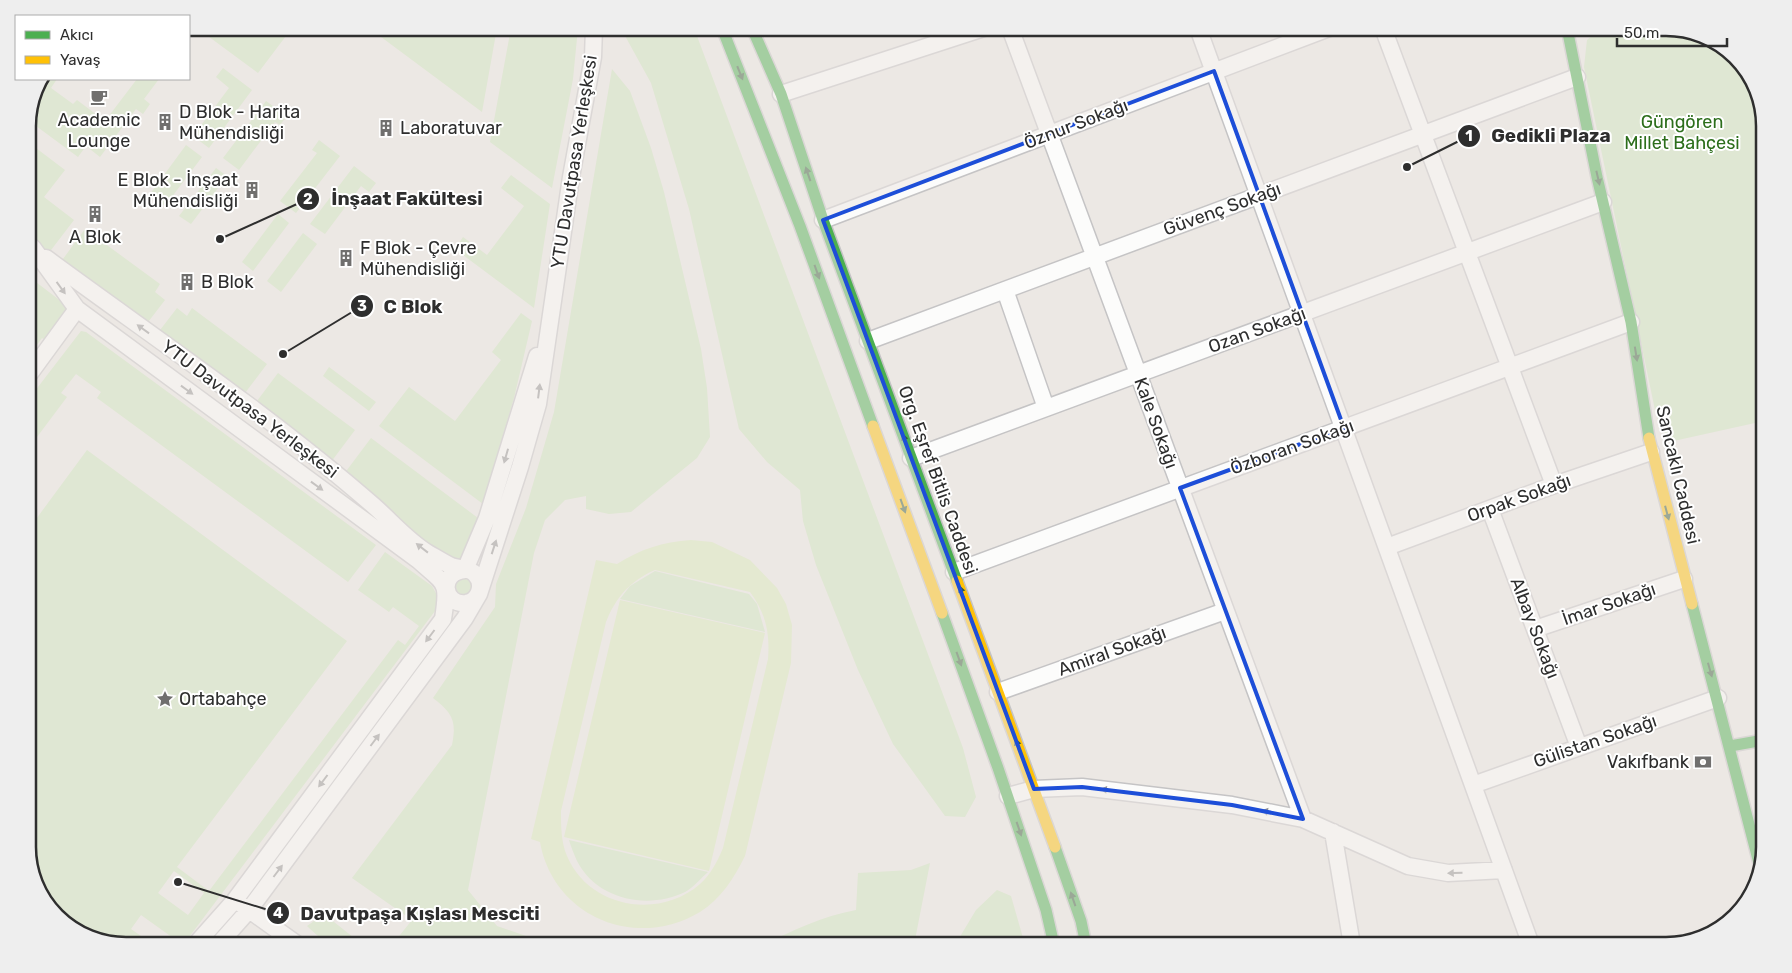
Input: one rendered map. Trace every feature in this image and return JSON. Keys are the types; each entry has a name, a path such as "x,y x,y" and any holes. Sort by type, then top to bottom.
{"street":[{"name":"YTU Davutpasa Yerleşkesi","path":"226,937 249,910 465,618 479,594 538,404 571,177 589,82 593,36"},
{"path":"725,36 800,226 1008,796 1046,910 1052,937"},
{"name":"Org. Eşref Bitlis Caddesi","path":"756,36 781,94 823,220 1034,789 1081,921 1084,937"},
{"path":"781,94 959,36"},
{"name":"Kale Sokağı","path":"1013,36 1303,819"},
{"path":"1201,36 1528,937"},
{"name":"Öznur Sokağı","path":"823,220 1308,36"},
{"path":"1386,36 1554,485"},
{"name":"Sancaklı Caddesi","path":"1571,36 1577,78 1603,202 1631,322 1651,452 1718,698 1756,850"},
{"name":"Güvenç Sokağı","path":"868,341 1577,78"},
{"name":"Ozan Sokağı","path":"912,458 1603,202"},
{"name":"YTU Davutpasa Yerleşkesi","path":"36,250 324,462 425,551 452,566 470,571 478,578 479,594 471,602 460,603 455,601 443,583 418,560 77,310 36,254"},
{"path":"1005,290 1046,408"},
{"path":"36,365 77,310"},
{"name":"Özboran Sokağı","path":"954,572 1631,322"},
{"name":"YTU Davutpasa Yerleşkesi","path":"465,570 487,518 522,400 548,326"},
{"name":"Orpak Sokağı","path":"1387,547 1554,485 1651,452"},
{"name":"Albay Sokağı","path":"1490,509 1579,747"},
{"name":"YTU Davutpasa Yerleşkesi","path":"203,937 235,900 443,619 448,592 446,587 450,576 454,572 465,570"},
{"name":"İmar Sokağı","path":"1535,629 1684,578"},
{"name":"Amiral Sokağı","path":"998,692 1226,611"},
{"name":"Gülistan Sokağı","path":"1473,785 1718,698"},
{"path":"1730,746 1756,741"},
{"path":"1008,796 1034,789 1082,786 1232,805 1303,819 1408,866 1448,873 1504,870"},
{"path":"1333,832 1350,937"},
{"path":"235,900 286,937"}],"highlighted area":[{"path":"1214,71 1344,428 1180,488 1303,819 1232,805 1082,787 1034,789 823,220"}],"green space":[{"path":"208,36 286,36 258,73"},
{"path":"380,36 496,36 482,112"},
{"path":"510,36 577,36 573,79 552,188 490,142"},
{"path":"625,36 697,36 963,748 976,797 965,817 945,816 893,744 858,670 816,565 803,521 800,490 767,462 739,429 689,209 651,83"},
{"name":"Güngören Millet Bahçesi","path":"1592,36 1672,36 1695,41 1716,51 1733,67 1741,76 1751,97 1756,120 1756,423 1669,442 1656,415 1584,67 1587,40"},
{"path":"223,68 252,90 209,148 193,136 229,88 216,77"},
{"path":"612,69 630,91 651,148 664,192 701,349 707,388 710,437 697,458 631,512 609,514 586,509 586,496 565,500 545,520 534,553 468,890 497,926 529,937 398,937 412,920 352,878 452,745 454,729 452,718 445,708 433,698 495,607 496,584 526,508 554,412"},
{"path":"49,80 56,80 51,88 73,104 77,100 105,121 136,80 158,80 144,99 150,104 143,114 136,109 100,157 86,146 78,157 36,126 39,103"},
{"path":"266,101 287,116 280,125 275,122 239,170 223,158"},
{"path":"319,140 340,156 296,213 280,201 317,153 312,150"},
{"path":"186,145 202,157 165,206 150,194"},
{"path":"36,148 65,170 44,197 74,220 48,254 36,245"},
{"path":"354,166 376,183 369,192 361,186 325,234 310,224"},
{"path":"216,168 227,176 191,224 179,216"},
{"path":"511,175 550,204 534,308 455,249 463,237 487,255 524,206 501,188"},
{"path":"278,214 289,223 253,271 242,262"},
{"path":"85,229 160,284 155,292 165,300 145,326 60,263"},
{"path":"303,233 317,244 281,292 267,281"},
{"path":"36,282 66,305 68,309 46,341 42,338 36,346"},
{"path":"177,308 187,316 192,308 267,364 242,397 157,334"},
{"path":"521,313 532,321 514,398 483,504 379,426 409,387 455,421 501,360 492,352"},
{"path":"81,331 86,332 376,545 348,582 97,398 101,392 76,374 61,393 67,397 36,438 36,390"},
{"path":"329,367 376,402 369,411 323,376"},
{"path":"278,373 355,430 331,462 254,405"},
{"path":"371,438 478,518 460,563 428,548 344,474"},
{"name":"Ortabahçe","path":"87,450 347,641 177,867 209,891 398,640 405,645 419,626 393,607 389,612 358,590 385,552 432,586 438,597 435,611 189,937 172,937 141,915 131,929 142,937 109,935 97,932 76,922 51,897 41,876 36,853 36,519","holes":["174,871 204,893 188,915 158,893"]},
{"path":"680,541 712,542 750,560 777,588 786,604 792,625 791,663 745,856 731,880 708,907 675,923 649,928 624,927 600,919 579,907 561,890 548,868 540,842 531,839 596,560 617,564 652,547","holes":["655,570 750,592 760,608 766,624 768,659 721,853 704,880 683,895 665,902 646,905 626,903 608,897 591,887 577,874 567,856 562,840 561,811 606,622 610,613 619,597 631,585"]},
{"path":"655,571 749,594 757,604 765,632 620,599 630,586"},
{"path":"464,579 470,581 472,587 470,593 464,595 458,593 456,587 458,581"},
{"path":"620,600 765,633 709,871 564,837"},
{"path":"569,840 708,872 688,890 671,897 655,900 625,898 610,893 597,885 586,874 577,861"},
{"path":"930,863 916,937 779,937 819,920 856,910 858,873 911,870"},
{"path":"997,890 1011,896 1023,937 960,937 976,910"},
{"path":"324,914 353,937 320,937 307,926"}],"traffic: fast":[{"path":"725,36 800,226 873,426"},
{"path":"756,36 781,94 823,220 957,581"},
{"path":"1569,36 1597,177 1631,322 1649,438"},
{"path":"1692,604 1756,850"},
{"path":"942,613 998,768 1046,910 1052,937"},
{"path":"1730,746 1756,741"},
{"path":"1055,847 1081,921 1084,937"}],"traffic: slow":[{"path":"873,426 942,613"},
{"path":"1649,438 1692,604"},
{"path":"957,581 1055,847"}],"place":[{"name":"Academic Lounge","path":"99,97"},
{"name":"D Blok - Harita Mühendisliği","path":"165,122"},
{"name":"Laboratuvar","path":"386,128"},
{"name":"Gedikli Plaza","path":"1407,167"},
{"name":"E Blok - İnşaat Mühendisliği","path":"252,190"},
{"name":"A Blok","path":"95,214"},
{"name":"İnşaat Fakültesi","path":"220,239"},
{"name":"F Blok - Çevre Mühendisliği","path":"346,258"},
{"name":"B Blok","path":"187,282"},
{"name":"C Blok","path":"283,354"},
{"name":"Ortabahçe","path":"165,699"},
{"name":"Vakıfbank","path":"1703,762"},
{"name":"Davutpaşa Kışlası Mesciti","path":"178,882"}]}
